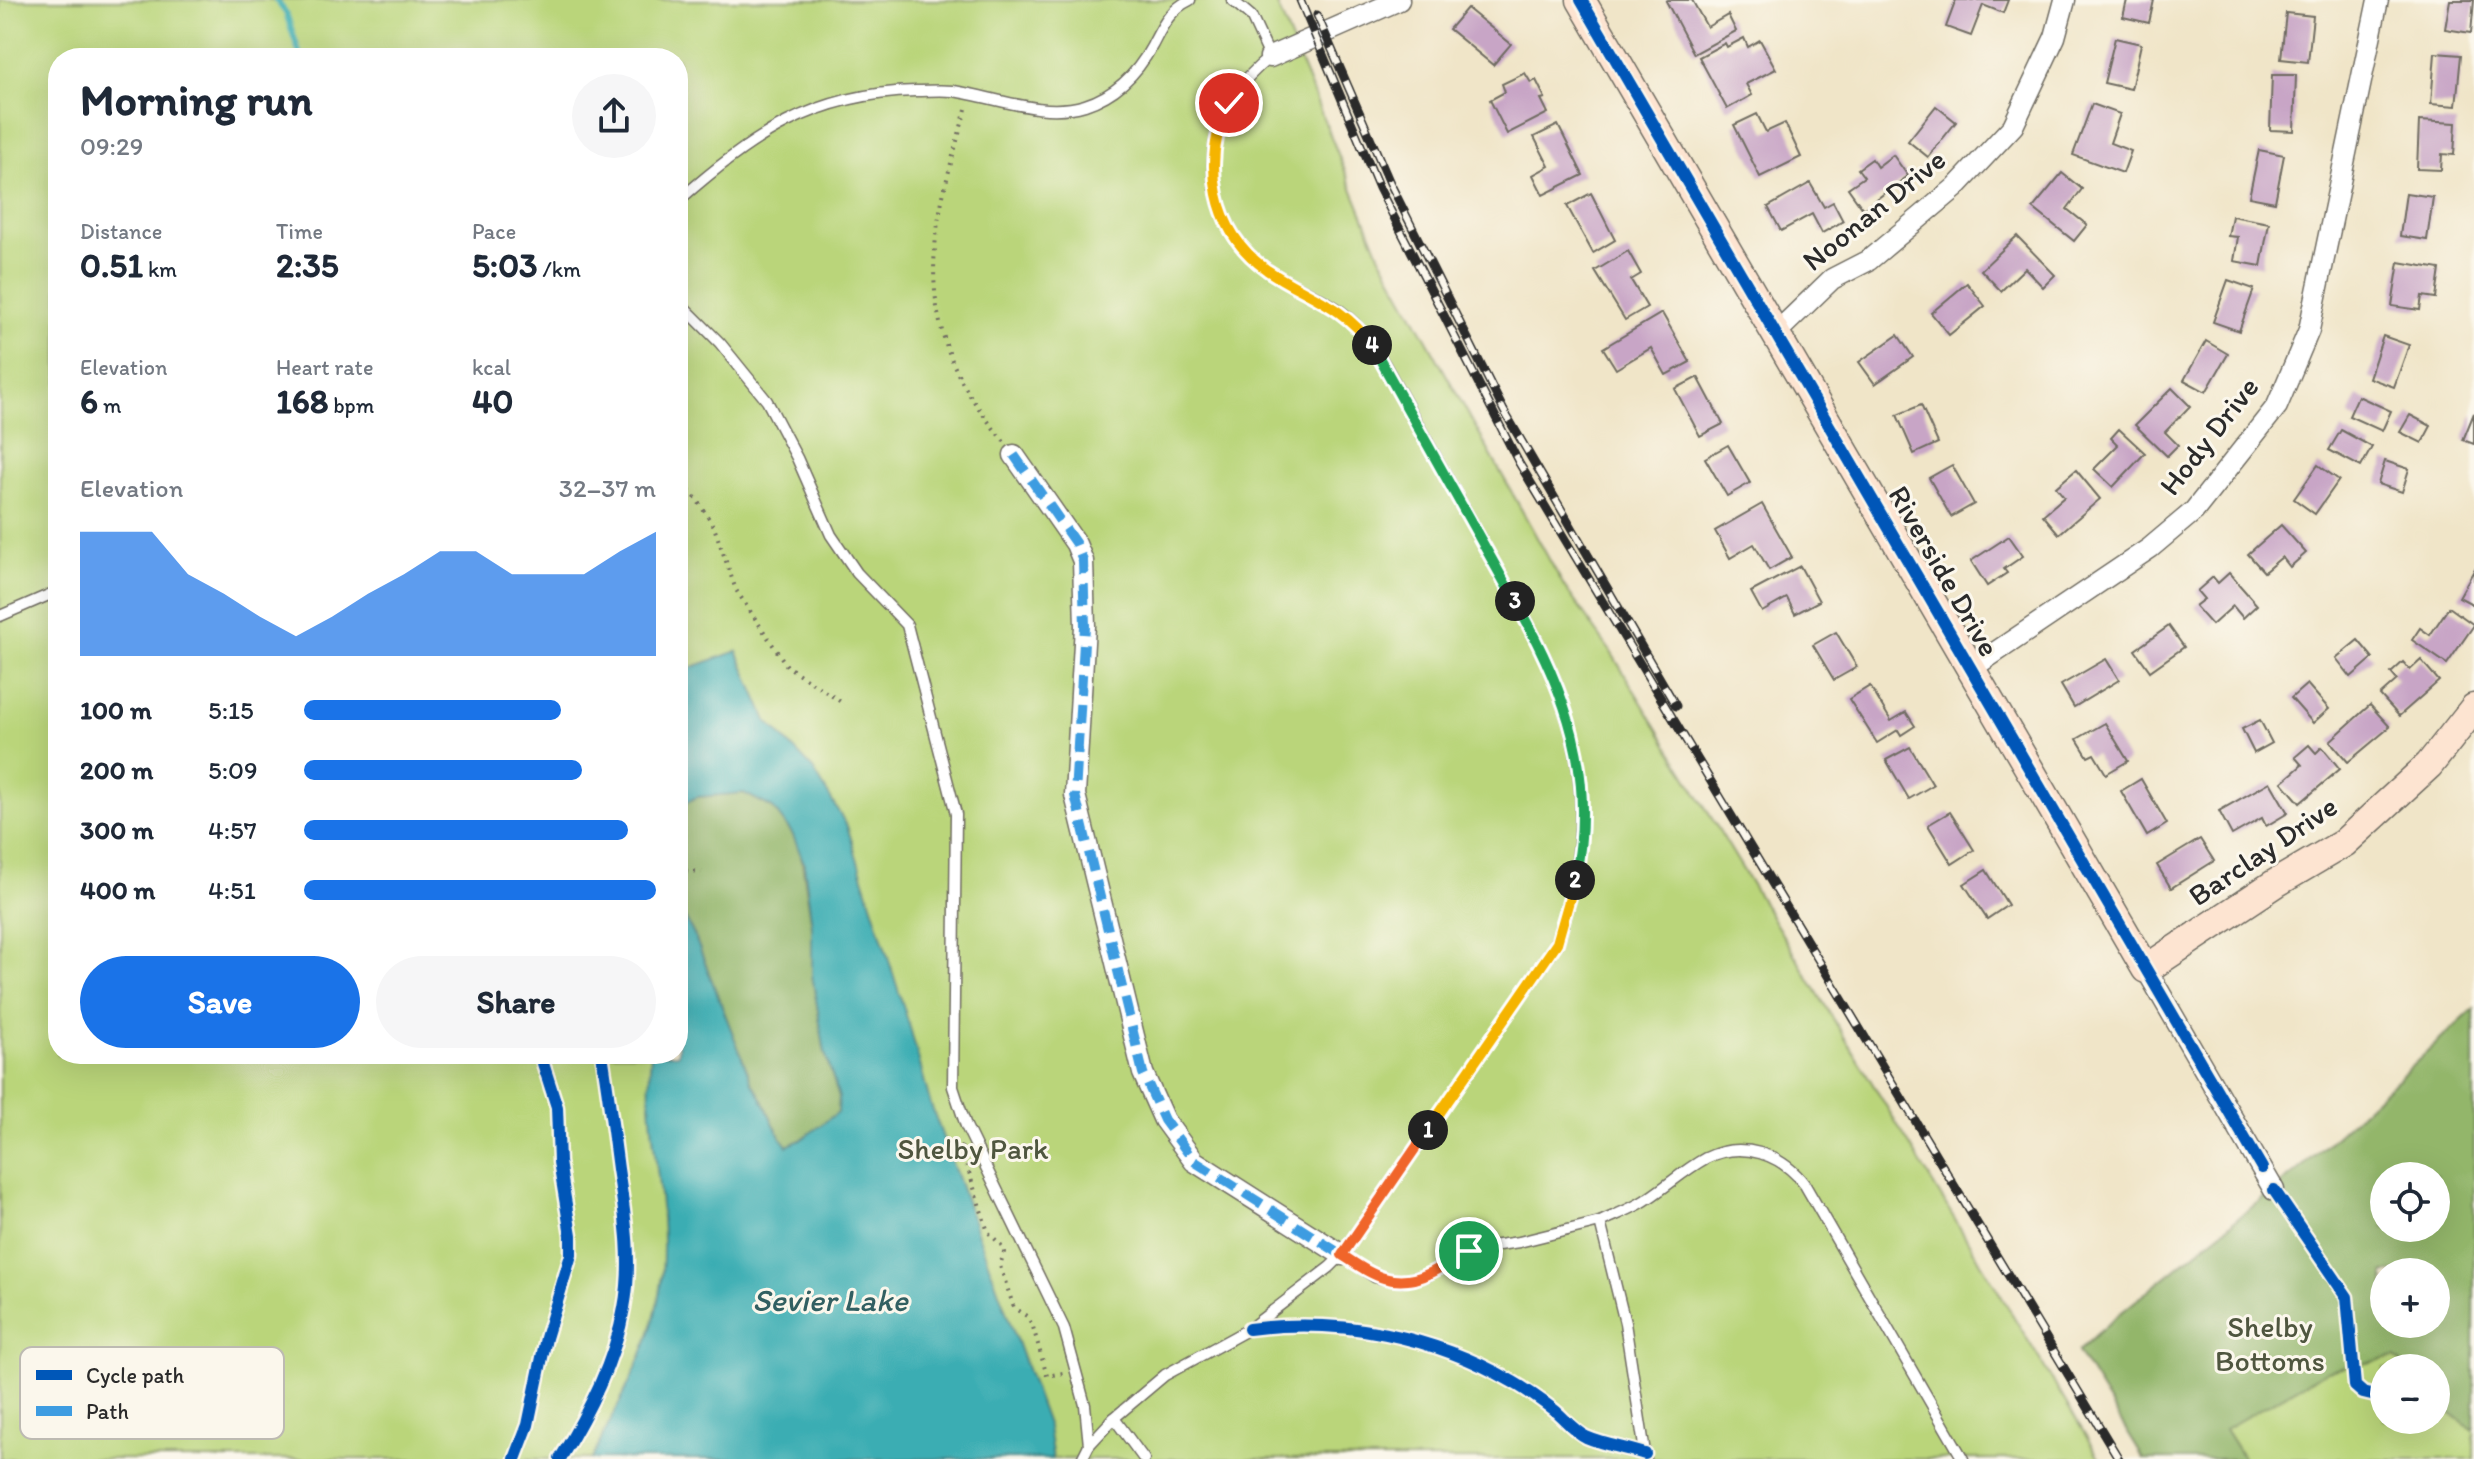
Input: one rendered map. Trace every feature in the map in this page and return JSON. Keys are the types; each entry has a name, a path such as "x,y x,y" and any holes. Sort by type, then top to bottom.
{"street":[{"path":"1270,57 1399,0"},
{"name":"Riverside Drive","path":"1581,0 2274,1190"},
{"name":"Noonan Drive","path":"1775,334 1832,279 1869,260 1955,188 2013,126 2055,37 2065,0"},
{"name":"Hody Drive","path":"1972,668 2150,548 2194,511 2277,406 2309,330 2378,0"},
{"path":"1014,455 1076,544 1083,561 1085,626 1075,795 1136,1049 1153,1097 1171,1131 1194,1161 1342,1255"},
{"name":"Barclay Drive","path":"2146,969 2276,883 2344,843 2429,765 2474,708"}],"lane":[{"path":"688,193 748,143 787,120 827,105 880,92 951,91 1043,109 1068,109 1093,102 1116,91 1135,73 1167,17 1190,0"},
{"path":"1082,1459 1089,1445 1114,1418 1165,1375 1249,1329 1342,1255 1557,943 1570,905 1578,867 1582,828 1581,788 1567,711 1554,674 1377,351 1343,313 1256,261 1235,237 1221,209 1213,179 1217,132 1237,90 1270,57 1251,16 1232,0"},
{"path":"688,311 720,343 767,401 797,458 831,535 857,573 907,625 956,814 953,1087 984,1166 1049,1292 1064,1328 1077,1369 1089,1445"},
{"path":"0,616 48,595"},
{"path":"1342,1255 1375,1277 1393,1281 1411,1280 1428,1275 1478,1248 1519,1242 1600,1222 1640,1203 1711,1156 1745,1150 1763,1153 1779,1160 1805,1185 1963,1459"},
{"path":"1600,1222 1625,1323 1646,1459"},
{"path":"1114,1418 1144,1459"}],"path":[{"path":"970,95 936,224 934,286 939,317 959,376 1014,455"},
{"path":"688,490 714,527 736,590 787,666 841,702"},
{"path":"688,871 702,872"},
{"path":"957,1156 967,1166 988,1232 1004,1252 1000,1266 1014,1308 1028,1317 1033,1327 1047,1376 1077,1369"}],"green space":[{"name":"Shelby Park","path":"0,0 1275,0 1379,254 1564,586 1611,652 2100,1459 0,1459"},
{"path":"744,793 773,808 800,849 812,926 812,975 825,1053 839,1097 838,1113 801,1140 787,1146 752,1083 688,924 688,801 697,797"},
{"name":"Shelby Bottoms","path":"2474,1009 2474,1459 2144,1459 2078,1352 2112,1320 2303,1166"},
{"name":"Shelby Bottoms","path":"2474,1009 2474,1430 2450,1412 2450,1354 2370,1354 2370,1362 2327,1371 2225,1429 2244,1459 2144,1459 2078,1352 2112,1320 2303,1166"}],"water":[{"name":"Sevier Lake","path":"737,651 767,721 813,769 847,826 930,1102 1048,1427 1053,1459 592,1459 640,1358 657,1307 663,1248 650,1103 651,1064 688,1064 688,924 752,1083 787,1146 801,1140 838,1112 839,1097 825,1053 812,975 812,926 804,863 792,833 773,808 744,793 697,797 688,801 688,668"}],"building":[{"path":"1668,0 1692,0 1707,27 1728,15 1736,31 1694,54"},
{"path":"1956,0 2008,0 2003,13 1983,5 1971,36 1946,27"},
{"path":"2127,0 2154,0 2149,23 2123,17"},
{"path":"2450,0 2474,0 2471,33 2445,29"},
{"path":"1467,8 1511,44 1493,65 1449,29"},
{"path":"2286,13 2313,16 2308,62 2281,59"},
{"path":"1744,38 1748,47 1760,40 1776,69 1746,84 1752,95 1727,109 1699,57 1725,43 1727,47"},
{"path":"2115,38 2141,44 2131,89 2104,83"},
{"path":"2435,53 2461,55 2456,106 2431,104"},
{"path":"1525,73 1531,83 1536,80 1548,113 1507,134 1490,100 1505,92 1502,84"},
{"path":"2272,75 2296,75 2294,131 2270,130"},
{"path":"2092,104 2120,114 2110,143 2131,151 2123,173 2073,155"},
{"path":"1936,106 1956,122 1928,157 1908,141"},
{"path":"1757,114 1766,132 1785,123 1801,157 1760,177 1734,125"},
{"path":"2419,121 2456,123 2454,155 2442,154 2441,170 2417,169"},
{"path":"1558,125 1583,175 1543,195 1533,175 1549,166 1534,137"},
{"path":"2259,150 2284,155 2275,202 2249,197"},
{"path":"1893,155 1908,176 1863,209 1848,188 1864,177 1858,169 1872,159 1877,167"},
{"path":"2062,173 2082,189 2067,209 2087,225 2074,241 2033,208"},
{"path":"1810,183 1824,207 1833,202 1843,221 1822,233 1812,214 1781,231 1768,207"},
{"path":"1591,193 1615,240 1593,253 1567,206"},
{"path":"2406,193 2433,197 2427,240 2400,236"},
{"path":"2232,216 2269,223 2261,266 2234,261 2238,237 2228,236"},
{"path":"2017,236 2055,275 2043,287 2025,268 2001,291 1981,270"},
{"path":"1628,251 1641,274 1631,280 1647,307 1625,320 1595,271"},
{"path":"2399,262 2440,269 2436,298 2422,296 2420,310 2392,306"},
{"path":"2228,280 2254,289 2239,331 2213,322"},
{"path":"1967,283 1985,306 1949,335 1931,313"},
{"path":"1662,313 1690,362 1666,375 1651,348 1616,369 1603,348"},
{"path":"1898,335 1913,357 1875,384 1859,362"},
{"path":"2383,336 2409,345 2394,387 2369,378"},
{"path":"2206,341 2228,354 2206,392 2184,380"},
{"path":"1698,377 1723,424 1700,436 1675,389"},
{"path":"2172,388 2190,406 2165,432 2178,445 2167,456 2135,425"},
{"path":"2358,396 2391,411 2382,431 2349,416"},
{"path":"1921,405 1938,443 1914,454 1897,415"},
{"path":"2474,413 2474,444 2463,440"},
{"path":"2410,415 2431,426 2422,443 2400,432"},
{"path":"2119,429 2145,453 2113,487 2094,469 2118,445 2111,438"},
{"path":"2341,430 2372,447 2361,467 2329,450"},
{"path":"1728,445 1750,483 1727,496 1705,458"},
{"path":"2385,461 2409,469 2402,492 2378,484"},
{"path":"1952,465 1974,504 1951,517 1929,478"},
{"path":"2318,465 2339,480 2315,514 2294,499"},
{"path":"2076,470 2100,499 2059,534 2043,515 2064,497 2056,487"},
{"path":"1762,504 1792,557 1769,570 1754,544 1730,558 1715,531"},
{"path":"2281,525 2306,553 2290,567 2282,557 2264,572 2248,554"},
{"path":"2009,536 2023,556 2004,569 2007,573 1987,586 1971,561"},
{"path":"1800,566 1819,601 1795,614 1787,598 1762,612 1751,592"},
{"path":"2474,570 2474,605 2459,597"},
{"path":"2229,573 2257,605 2243,618 2233,606 2212,625 2195,606 2204,599 2197,591 2213,577 2218,583"},
{"path":"2449,607 2474,625 2447,664 2412,640 2420,628 2430,635"},
{"path":"2169,626 2184,647 2150,671 2135,650"},
{"path":"1836,632 1857,667 1834,680 1813,645"},
{"path":"2358,640 2373,658 2351,677 2336,658"},
{"path":"2106,659 2119,680 2074,707 2061,685"},
{"path":"2421,660 2439,681 2399,716 2380,695 2397,680 2391,673 2403,662 2410,670"},
{"path":"2307,684 2329,709 2313,723 2291,698"},
{"path":"1870,686 1891,721 1906,712 1915,726 1901,735 1898,730 1877,743 1849,699"},
{"path":"2370,705 2390,727 2348,762 2330,741"},
{"path":"2260,720 2272,743 2254,753 2242,729"},
{"path":"2105,723 2128,761 2106,774 2094,754 2088,757 2077,739"},
{"path":"2309,745 2316,753 2322,747 2340,769 2300,803 2282,782 2302,765 2295,757"},
{"path":"1910,747 1933,785 1909,799 1886,760"},
{"path":"2141,779 2167,824 2147,836 2121,791"},
{"path":"2270,782 2288,813 2266,826 2262,818 2232,835 2219,811"},
{"path":"1950,812 1974,850 1952,864 1928,825"},
{"path":"2200,839 2214,861 2171,888 2157,865"},
{"path":"1986,870 2008,905 1987,919 1964,884"}],"waterway":[{"path":"276,0 286,13 298,48"}],"railway":[{"path":"1300,0 1379,188 1519,463 2119,1459"},
{"path":"1317,15 1390,183 1504,411 1676,706"}],"marked path":[{"path":"1014,455 1076,544 1083,561 1085,626 1075,795 1143,1073 1164,1120 1194,1161 1342,1255"}],"cycle path":[{"path":"1581,0 2262,1168"},
{"path":"515,1459 528,1425 546,1338 571,1255 571,1235 559,1162 557,1107 543,1064"},
{"path":"560,1459 607,1367 620,1328 627,1290 625,1221 603,1064"},
{"path":"2274,1190 2347,1297 2355,1386 2370,1395"},
{"path":"1249,1329 1283,1326 1352,1328 1419,1342 1483,1366 1513,1382 1549,1406 1586,1437 1645,1454"}],"route":[{"path":"1229,103 1217,132 1213,163 1216,194 1227,223 1256,261 1343,313 1377,351 1554,674 1576,749 1582,828 1570,905 1557,943 1342,1255 1375,1277 1402,1281 1428,1275 1469,1251"}]}
